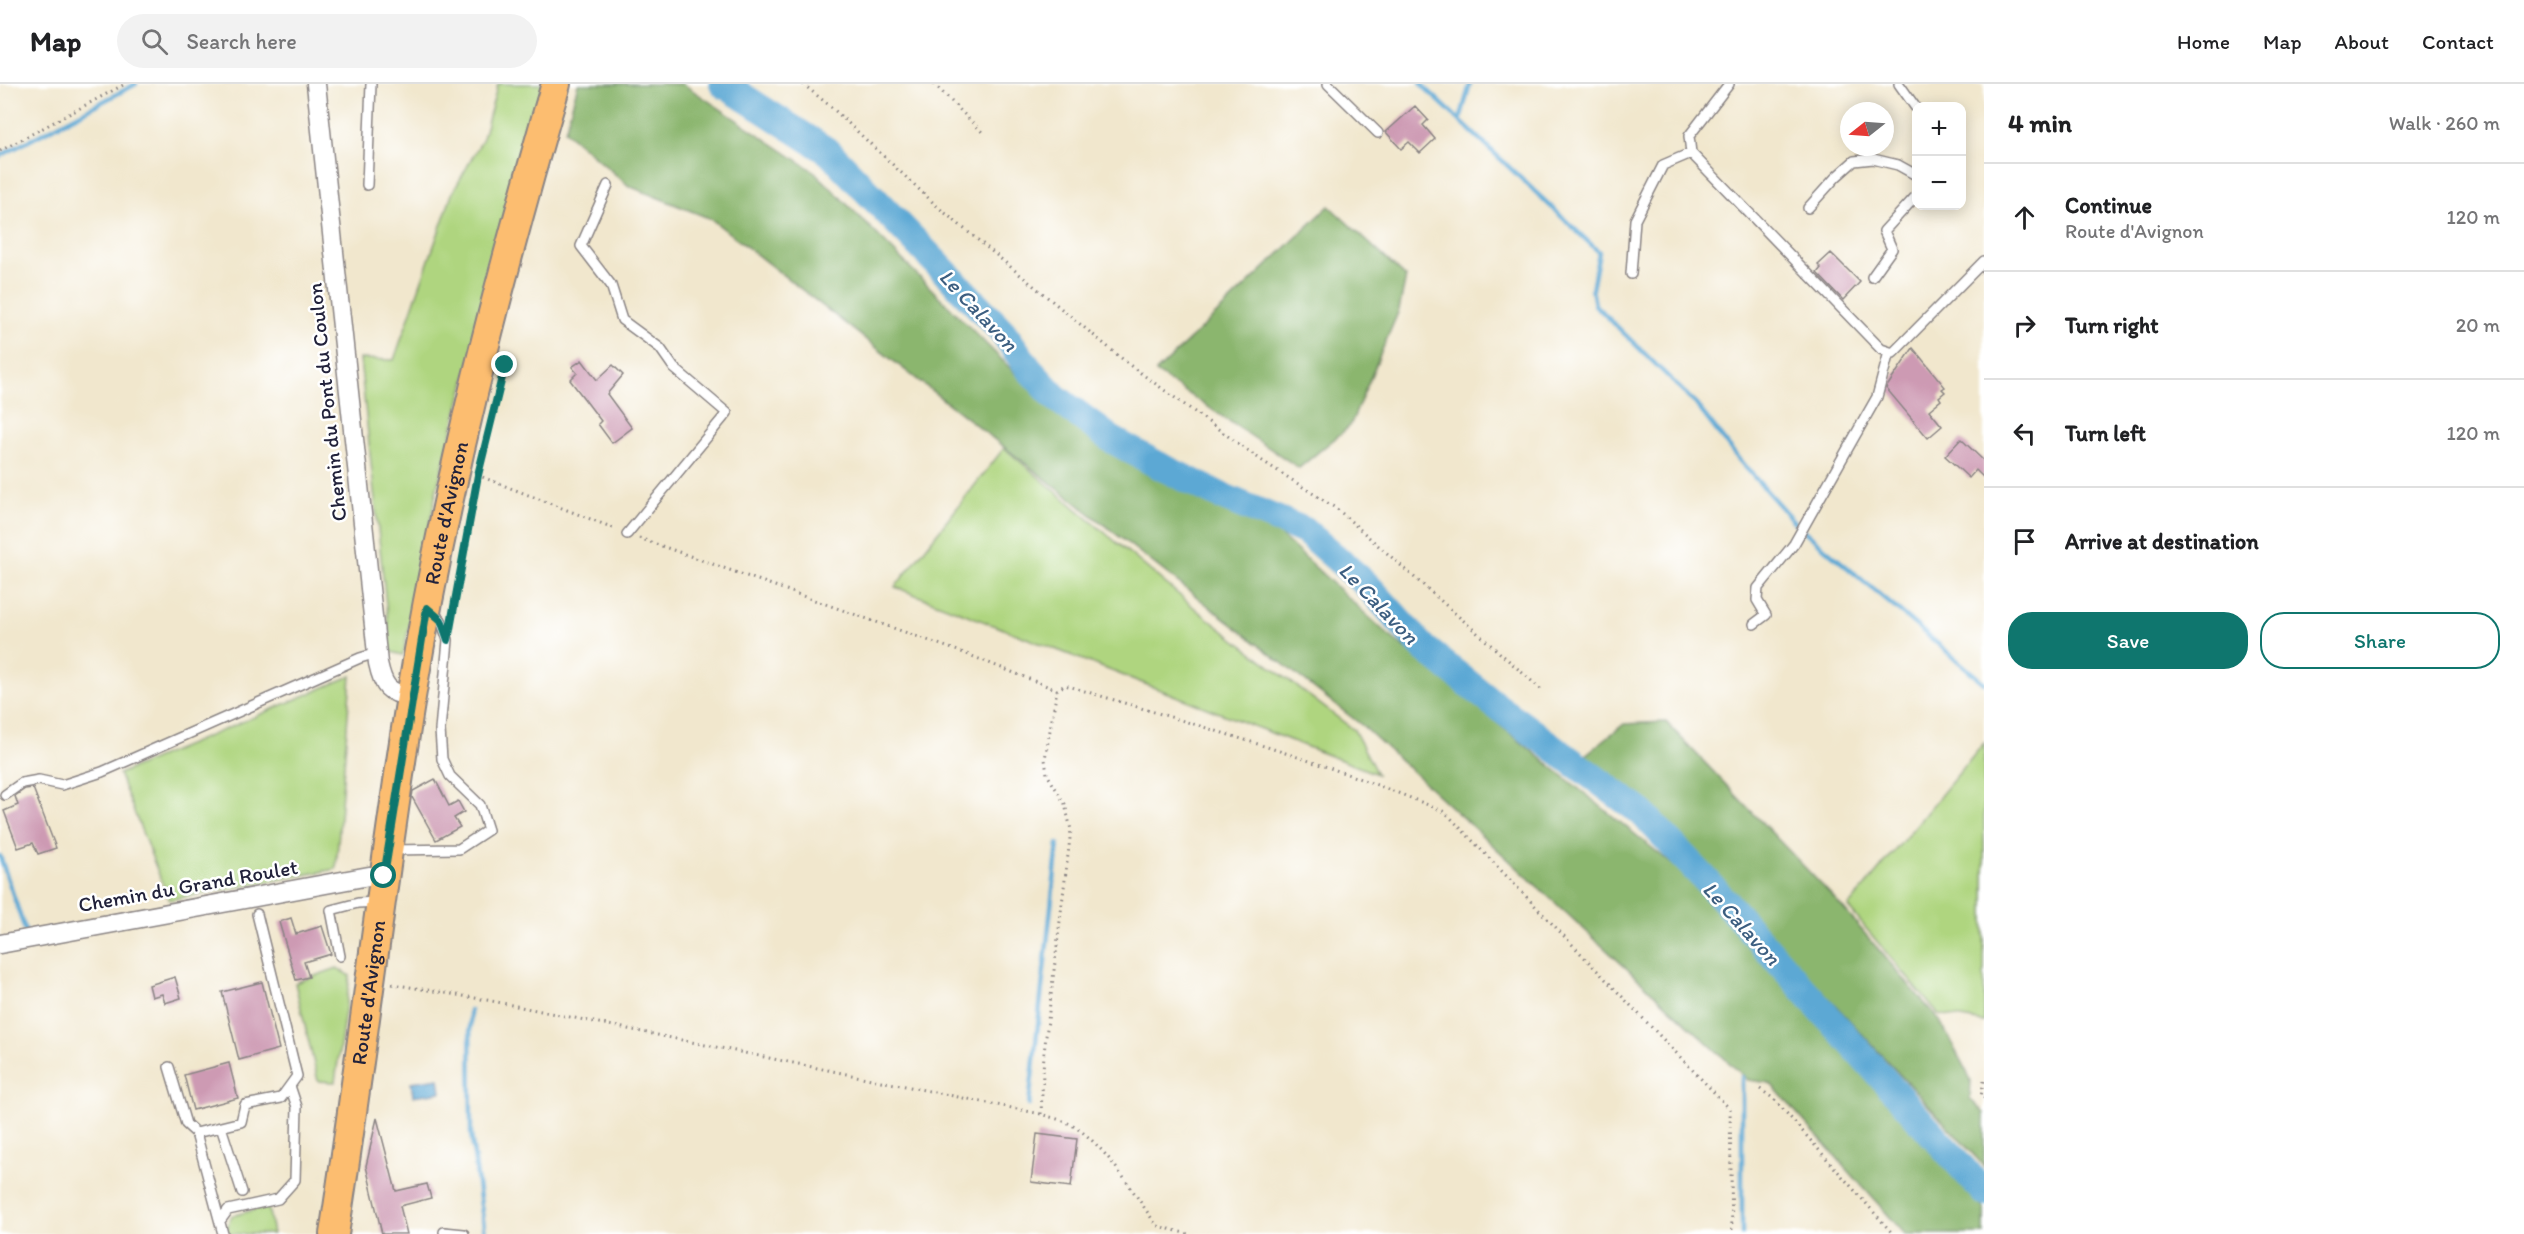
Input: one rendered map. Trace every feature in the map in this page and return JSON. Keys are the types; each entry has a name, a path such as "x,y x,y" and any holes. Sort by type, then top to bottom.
{"main road":[{"name":"Route d'Avignon","path":"334,1234 384,876 411,696 427,608 460,443 512,238 556,84"}],"street":[{"name":"Chemin du Pont du Coulon","path":"316,84 380,674 389,689 397,695 411,696"},
{"name":"Chemin du Grand Roulet","path":"0,944 369,876 384,876"}],"lane":[{"path":"367,184 370,84"},
{"path":"1328,84 1378,133"},
{"path":"1729,84 1689,136 1691,153 1881,349 1893,353 1984,261"},
{"path":"1899,84 1912,102"},
{"path":"1631,274 1635,220 1663,165 1691,153"},
{"path":"1809,208 1836,177 1854,161 1874,159 1898,165 1912,172"},
{"path":"608,185 581,246 611,285 622,320 660,348 674,368 727,412 627,534"},
{"path":"1872,277 1892,249 1884,231 1912,201"},
{"path":"1754,624 1766,615 1757,600 1758,588 1794,544 1852,441 1876,397 1889,352"},
{"path":"340,957 331,910 358,903 384,876 459,849 488,830 480,805 450,776 442,759 440,730 448,640 441,620 427,608"},
{"path":"4,795 22,783 39,780 62,785 102,772 377,653"},
{"path":"196,1134 241,1122 245,1106 281,1098 297,1076 257,914"},
{"path":"169,1067 186,1124 196,1134 224,1234"},
{"path":"220,1221 228,1210 278,1199 295,1180 297,1107 290,1086"},
{"path":"221,1127 242,1192"},
{"path":"444,1232 464,1234"}],"path":[{"path":"0,151 124,84"},
{"path":"803,84 830,106 939,208 1131,366 1261,460 1337,509 1543,691"},
{"path":"934,84 984,134"},
{"path":"488,431 505,365"},
{"path":"448,640 478,475 627,534 964,652 1057,690"},
{"path":"1041,1114 1044,1053 1071,830 1065,804 1047,774 1045,759 1057,690 1065,685 1405,795 1445,812 1730,1109 1732,1234"},
{"path":"370,981 492,1001 1041,1114 1069,1124 1094,1144 1125,1178 1157,1226 1188,1234"},
{"path":"1984,1081 1981,1096 1984,1098"},
{"path":"1760,1089 1774,1099 1893,1234"}],"green space":[{"path":"498,84 543,84 437,488 403,655 391,652 360,359 394,360 452,194 483,138"},
{"path":"578,84 683,84 815,172 1042,400 1090,437 1274,529 1385,632 1693,881 1984,1208 1984,1234 1905,1234 1770,1083 1748,1080 1364,727 711,219 629,186 565,131"},
{"path":"1329,206 1406,277 1399,310 1350,426 1299,468 1156,372"},
{"path":"1004,448 1203,615 1354,730 1377,774 895,587"},
{"path":"351,676 336,869 169,900 119,774"},
{"path":"1666,722 1836,900 1940,1021 1971,1080 1970,1099 1984,1113 1984,1166 1647,801 1584,756 1624,724"},
{"path":"1984,743 1984,1022 1938,1014 1848,907"},
{"path":"337,968 350,976 335,1082 318,1081 295,983"},
{"path":"268,1206 273,1234 227,1234 232,1216"}],"water":[{"path":"439,1078 441,1092 413,1096 411,1082"}],"building":[{"path":"1415,106 1428,120 1423,125 1435,139 1420,153 1409,142 1401,149 1386,132"},
{"path":"1831,253 1860,282 1843,300 1817,273 1821,268 1818,265"},
{"path":"1913,348 1945,387 1942,389 1945,392 1939,397 1941,400 1929,410 1942,426 1928,438 1886,388"},
{"path":"582,360 597,380 613,365 623,375 607,394 632,428 612,443 598,424 601,421 570,380 577,373 572,367"},
{"path":"1961,439 1984,461 1984,478 1976,470 1969,478 1945,456"},
{"path":"435,779 449,806 458,801 464,812 454,818 460,827 436,840 412,797 413,791"},
{"path":"33,788 56,848 38,854 33,843 18,848 4,811 18,805 15,796 25,789"},
{"path":"291,918 296,934 322,926 331,954 304,962 309,977 296,980 279,922"},
{"path":"175,977 181,998 165,1003 162,994 152,997 149,985"},
{"path":"262,982 279,1049 239,1060 222,992"},
{"path":"229,1063 238,1098 193,1110 184,1075"},
{"path":"377,1118 396,1191 427,1184 431,1198 400,1206 407,1234 382,1234 366,1166"},
{"path":"1037,1134 1077,1139 1071,1187 1031,1182"}],"waterway":[{"path":"0,156 136,84"},
{"name":"Le Calavon","path":"723,84 829,152 1003,332 1029,369 1055,397 1111,439 1158,465 1221,496 1305,531 1367,585 1424,648 1494,704 1642,813 1705,879 1984,1192"},
{"path":"1421,84 1599,252 1592,289 1595,305 1695,403 1740,461 1796,524 1984,683"},
{"path":"1460,120 1470,84"},
{"path":"1029,1105 1058,844"},
{"path":"0,856 26,933"},
{"path":"470,1010 471,1134 485,1234"},
{"path":"1742,1077 1742,1234"}],"route":[{"path":"384,876 411,696 427,608 441,620 448,640 478,475 505,365"}]}
